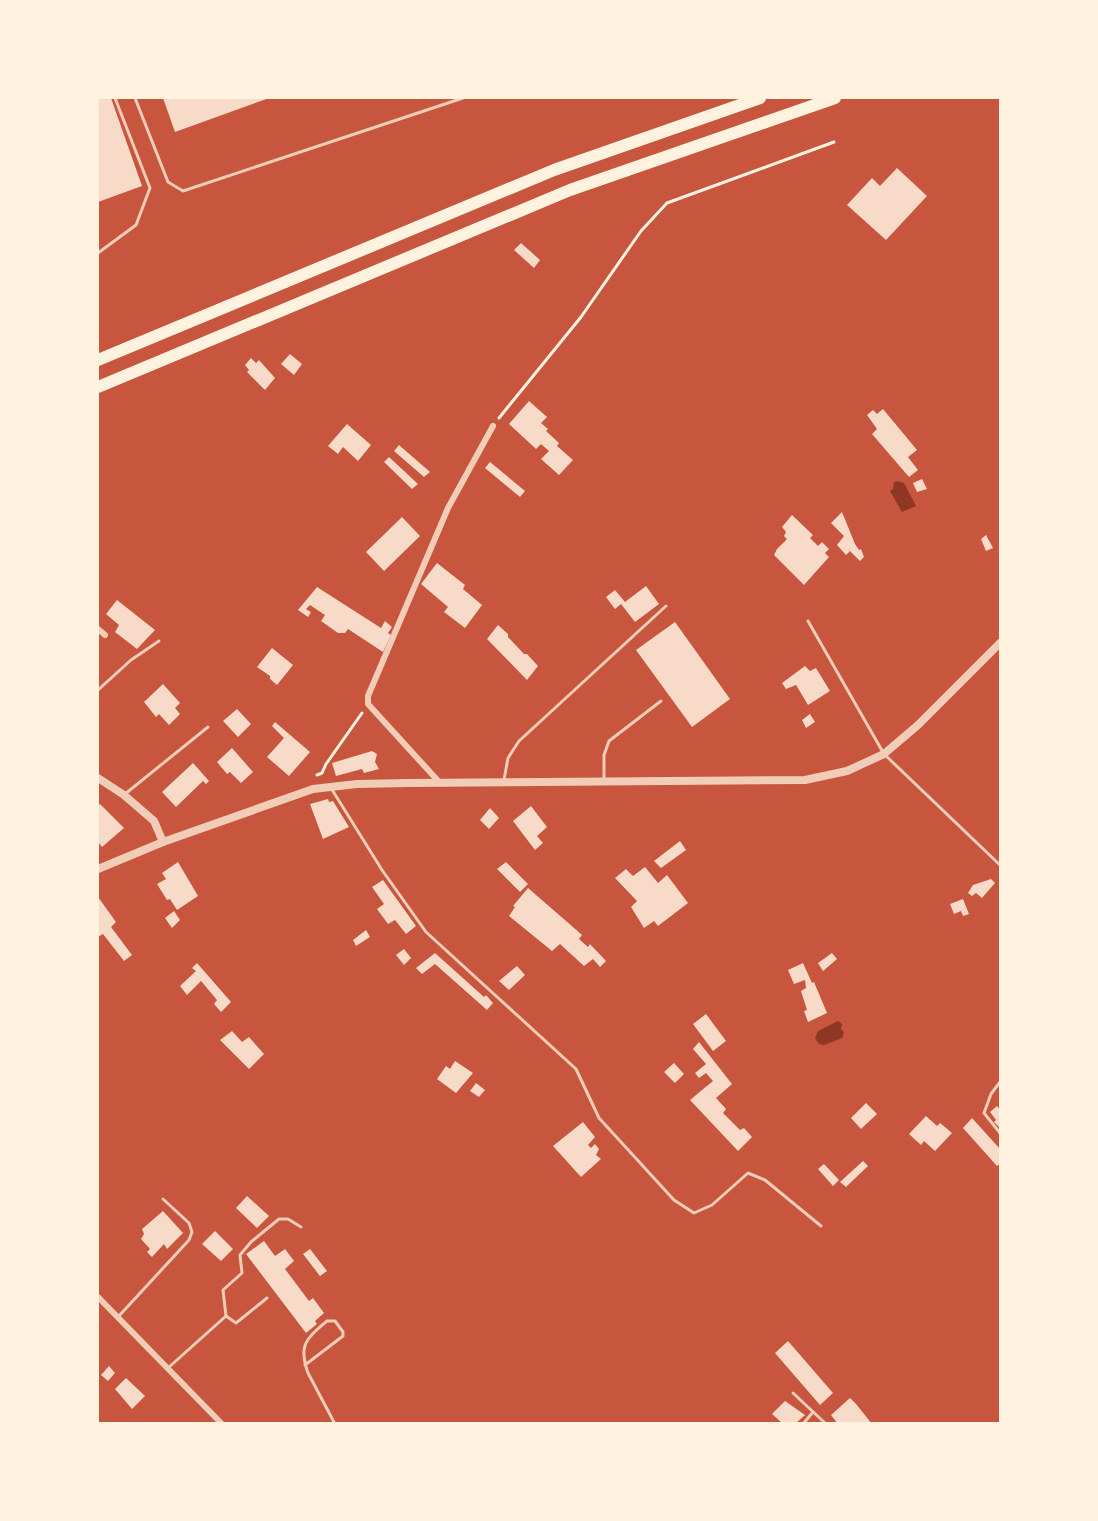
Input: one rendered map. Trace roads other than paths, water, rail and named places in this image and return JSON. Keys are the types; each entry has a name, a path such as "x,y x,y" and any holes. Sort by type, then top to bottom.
{"highway":[{"path":"98,360 554,170 760,98"},
{"path":"98,387 570,190 835,98"}],"street":[{"path":"440,783 368,704 368,696 448,508 493,426"},
{"path":"98,629 105,635"},
{"path":"98,869 163,842 312,789 357,784 805,780 847,771 884,754 918,725 1000,643"},
{"path":"98,778 124,795 154,821 163,842"},
{"path":"98,1297 222,1424"}],"lane":[{"path":"98,253 136,225 150,188 115,98"},
{"path":"135,98 168,182 183,191 463,98"},
{"path":"503,782 508,758 519,741 666,606"},
{"path":"808,621 884,754 1000,865"},
{"path":"98,690 131,660 159,641"},
{"path":"603,782 603,755 609,741 661,701"},
{"path":"124,795 208,727"},
{"path":"331,788 382,870 426,932 576,1069 599,1119 674,1200 694,1213 712,1205 748,1173 765,1180 821,1226"},
{"path":"1000,1082 991,1094 984,1113 1000,1133"},
{"path":"118,1317 189,1239 192,1232 189,1223 163,1199"},
{"path":"267,1298 236,1323 226,1316 223,1290 242,1273 240,1255 250,1242 279,1219 288,1219 302,1227"},
{"path":"168,1368 226,1316"},
{"path":"305,1365 343,1336 343,1332 335,1321 327,1321 306,1339 303,1353 305,1365 335,1424"},
{"path":"793,1393 826,1424"},
{"path":"803,1424 813,1412"}]}
